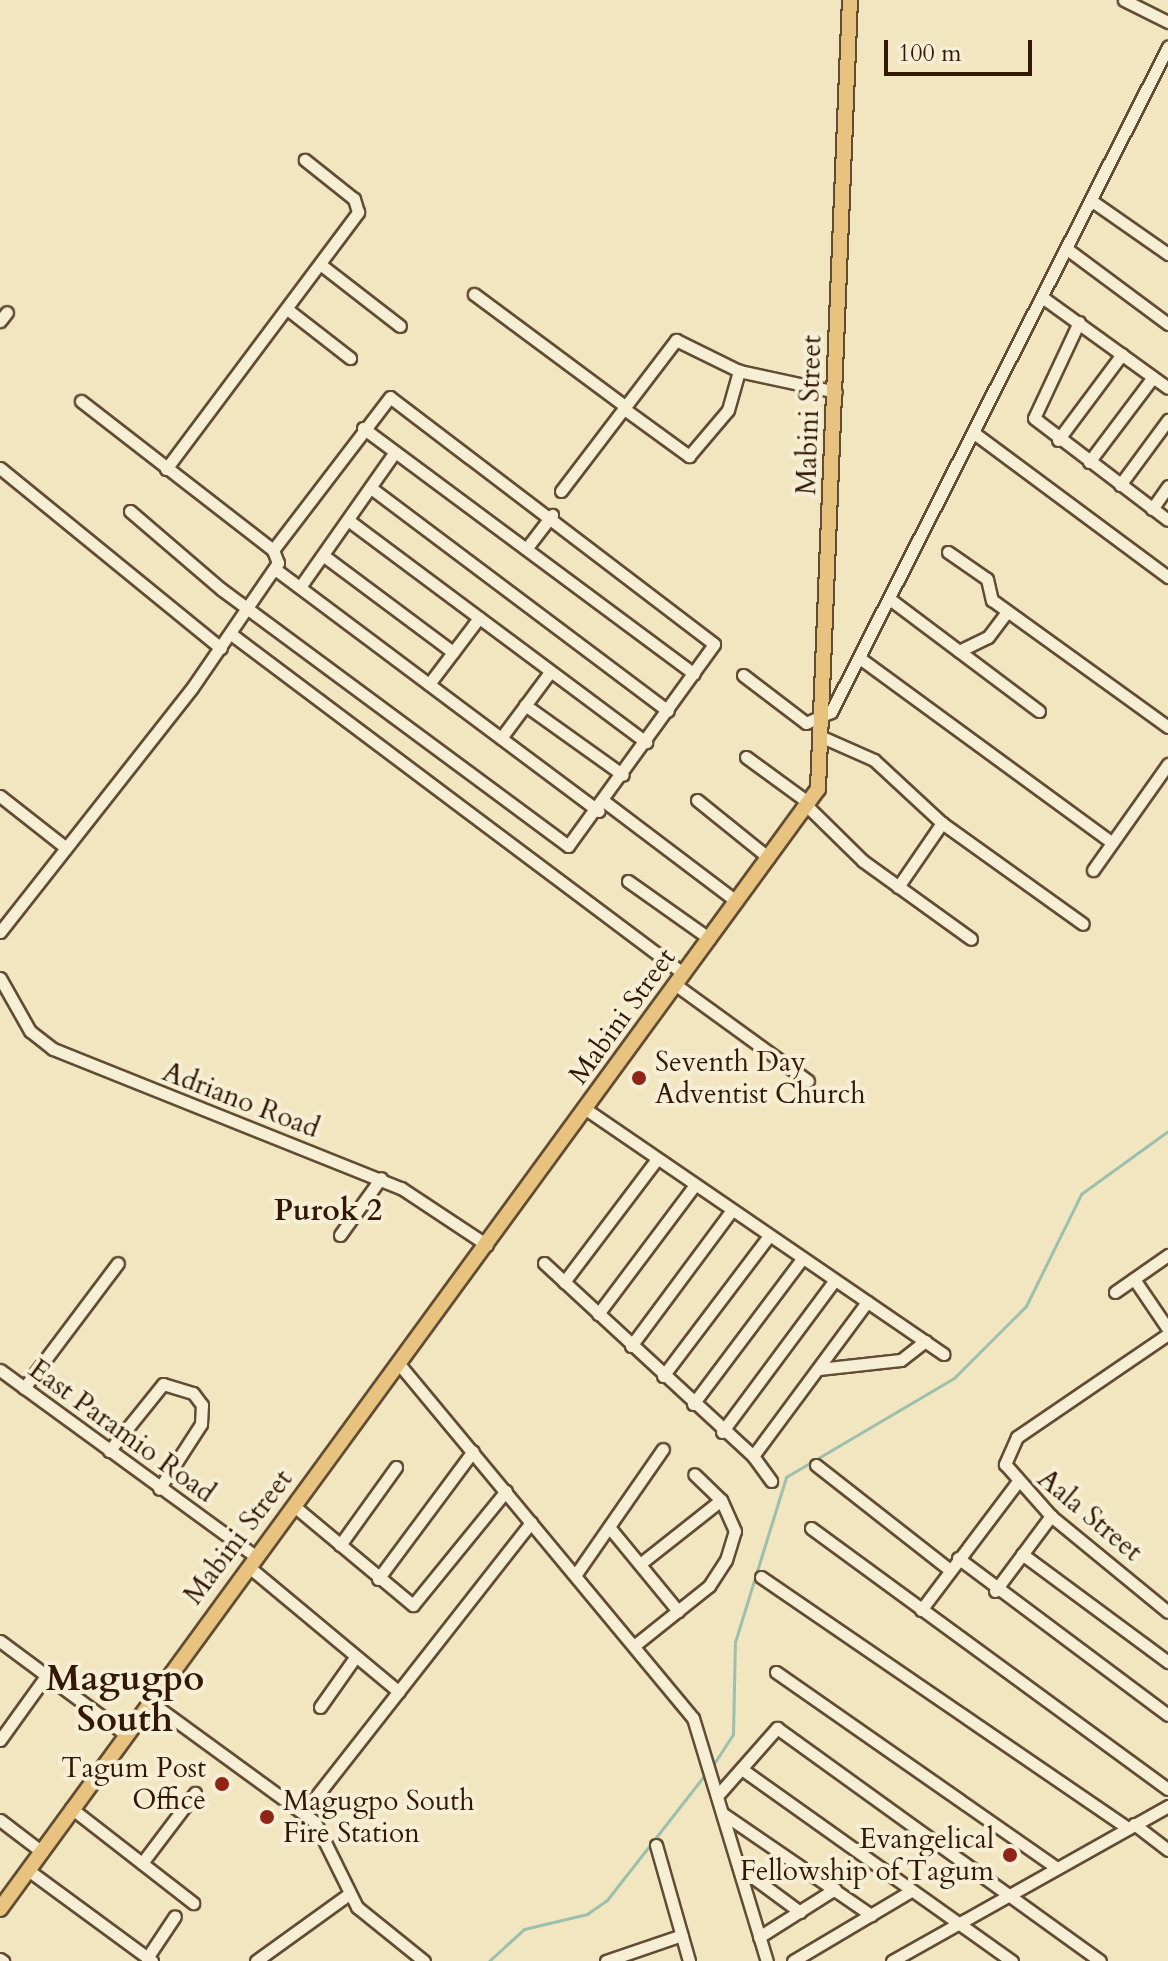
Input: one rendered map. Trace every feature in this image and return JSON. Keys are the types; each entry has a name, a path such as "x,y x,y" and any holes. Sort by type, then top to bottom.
{"main road":[{"name":"Mabini Street","path":"0,1909 149,1701 587,1110 808,804 820,782 850,0"}],"street":[{"path":"1124,0 1168,22"},
{"path":"743,675 802,721 822,721 861,659 1168,47"},
{"path":"166,469 359,208 305,160"},
{"path":"1092,201 1168,254"},
{"path":"1067,249 1168,324"},
{"path":"320,264 400,326"},
{"path":"474,294 689,456 728,410 739,371"},
{"path":"1042,297 1168,388"},
{"path":"287,309 350,358"},
{"path":"1079,322 1033,414 1058,440 1168,520"},
{"path":"561,491 676,340 739,371 836,392"},
{"path":"1058,440 1122,354"},
{"path":"1089,462 1153,377"},
{"path":"0,932 221,648 247,608 275,569 273,550 363,428 390,397 713,637 694,674 577,842 565,845 247,608 130,511"},
{"path":"81,401 273,550"},
{"path":"1120,485 1168,420"},
{"path":"363,428 694,674"},
{"path":"974,433 1168,577"},
{"path":"300,587 395,452"},
{"path":"0,468 221,648"},
{"path":"1152,509 1168,486"},
{"path":"371,488 668,711"},
{"path":"526,549 552,515"},
{"path":"348,520 646,742"},
{"path":"948,552 987,579 992,600 1007,612 1168,727"},
{"path":"324,556 453,652"},
{"path":"275,569 501,738 736,901"},
{"path":"891,600 1039,711"},
{"path":"959,651 988,637 1007,612"},
{"path":"429,684 479,618"},
{"path":"231,634 808,1081"},
{"path":"861,659 1112,843"},
{"path":"501,738 550,672"},
{"path":"525,705 623,775"},
{"path":"822,737 874,760 942,823 1083,924"},
{"path":"746,757 808,804 898,887 971,939"},
{"path":"1093,870 1168,764"},
{"path":"0,796 66,848"},
{"path":"697,800 769,858"},
{"path":"898,887 942,823"},
{"path":"628,881 710,939"},
{"name":"Adriano Road","path":"0,978 30,1031 53,1049 381,1178 487,1245"},
{"path":"587,1110 944,1354"},
{"path":"564,1282 657,1159"},
{"path":"340,1235 381,1178"},
{"path":"598,1314 695,1185"},
{"path":"631,1346 732,1210"},
{"path":"663,1376 769,1236"},
{"path":"1115,1292 1168,1255"},
{"path":"693,1404 802,1259"},
{"path":"24,1388 118,1263"},
{"path":"544,1263 722,1432 753,1456 771,1481"},
{"path":"1134,1279 1168,1332"},
{"path":"722,1432 834,1281"},
{"path":"753,1456 867,1302"},
{"name":"Aala Street","path":"1168,1332 1009,1444 1005,1464 1016,1484 1051,1516 1168,1612"},
{"path":"819,1369 901,1360 925,1341"},
{"path":"399,1364 693,1718 767,1961"},
{"name":"East Paramio Road","path":"1,1373 109,1451 252,1562 399,1692"},
{"path":"109,1451 163,1384 193,1393 201,1424 159,1489"},
{"path":"576,1574 663,1449"},
{"path":"378,1579 473,1451"},
{"path":"816,1465 950,1570"},
{"path":"340,1545 396,1467"},
{"path":"635,1645 678,1611 726,1560 735,1531 721,1500 694,1474"},
{"path":"921,1610 1016,1484"},
{"path":"294,1506 409,1605 422,1602 506,1491"},
{"path":"640,1564 721,1500"},
{"path":"995,1591 1051,1516"},
{"path":"304,1812 531,1522"},
{"path":"609,1527 678,1611"},
{"path":"811,1528 1168,1789"},
{"path":"1022,1554 1168,1662"},
{"path":"958,1558 995,1591 1168,1715"},
{"path":"761,1577 1168,1850"},
{"path":"0,1641 125,1734"},
{"path":"320,1707 356,1656"},
{"path":"776,1672 1054,1866"},
{"path":"0,1740 46,1676"},
{"path":"149,1701 304,1812 323,1832 349,1894 367,1918 424,1961"},
{"path":"717,1796 777,1728 1100,1961"},
{"path":"743,1770 1012,1961"},
{"path":"142,1863 195,1793"},
{"path":"892,1961 1054,1866 1168,1806"},
{"path":"71,1808 193,1903"},
{"path":"722,1813 871,1915"},
{"path":"0,1820 42,1852"},
{"path":"656,1845 689,1961"},
{"path":"738,1867 800,1912"},
{"path":"28,1870 150,1959 175,1916"},
{"path":"759,1937 835,1889"},
{"path":"749,1905 773,1891"},
{"path":"793,1961 911,1891"},
{"path":"256,1961 349,1894"},
{"path":"606,1961 682,1935"},
{"path":"987,1961 1000,1953"}],"waterway":[{"path":"713,1765 733,1734 735,1642 786,1477 954,1378 1026,1306 1081,1194 1168,1131"},
{"path":"489,1961 524,1929 587,1914 607,1900 704,1776"}],"place":[{"name":"Seventh Day Adventist Church","path":"639,1078"},
{"name":"Tagum Post Office","path":"222,1784"},
{"name":"Magugpo South Fire Station","path":"267,1817"},
{"name":"Evangelical Fellowship of Tagum","path":"1010,1855"}],"district":[{"name":"Purok 2","path":"328,1211"},
{"name":"Magugpo South","path":"125,1698"}]}
